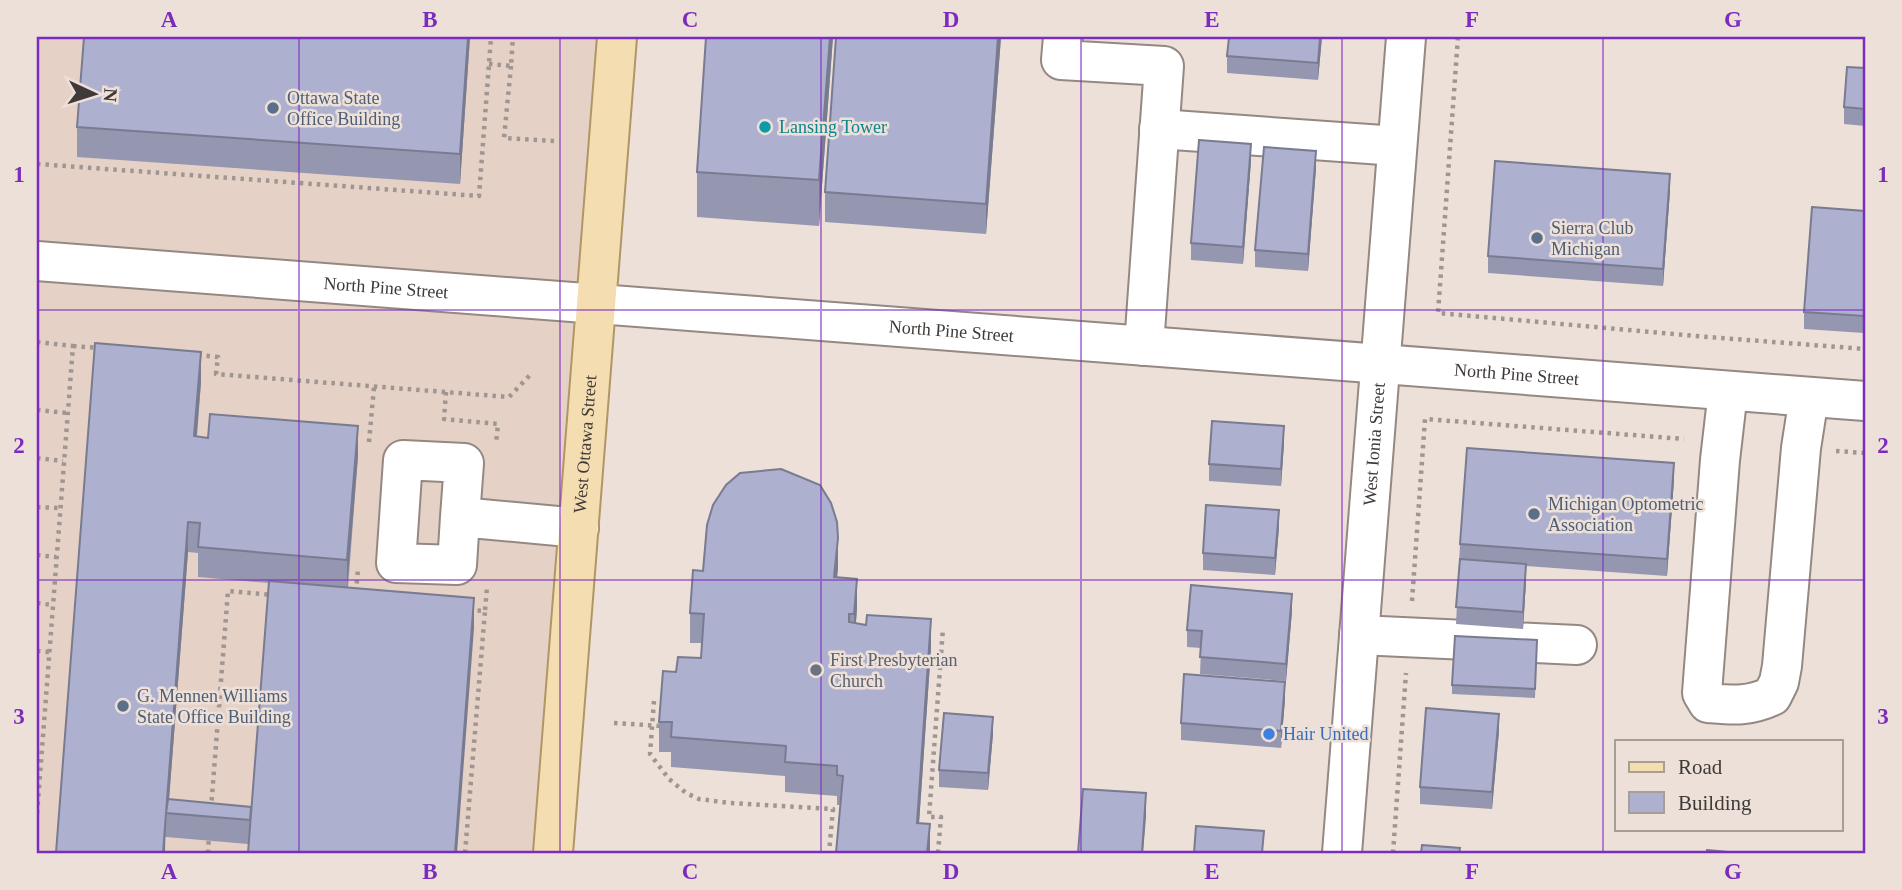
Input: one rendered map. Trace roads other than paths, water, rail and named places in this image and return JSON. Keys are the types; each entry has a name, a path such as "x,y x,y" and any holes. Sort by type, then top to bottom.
{"main road":[{"name":"West Ottawa Street","path":"553,853 617,37"}],"street":[{"path":"1063,37 1061,60 1164,66 1144,346"},
{"name":"West Ionia Street","path":"1342,853 1406,37"},
{"path":"1159,129 1397,146"},
{"name":"North Pine Street","path":"37,261 1865,401"},
{"path":"1728,391 1702,692 1708,703 1739,706 1758,703 1772,696 1779,682 1801,449 1809,397"},
{"path":"460,517 579,528"},
{"path":"1359,635 1577,645"}],"place":[{"name":"Ottawa State Office Building","path":"273,108"},
{"name":"Lansing Tower","path":"765,127"},
{"name":"Sierra Club Michigan","path":"1537,238"},
{"name":"Michigan Optometric Association","path":"1534,514"},
{"name":"First Presbyterian Church","path":"816,670"},
{"name":"G. Mennen Williams State Office Building","path":"123,706"},
{"name":"Hair United","path":"1269,734"}]}
